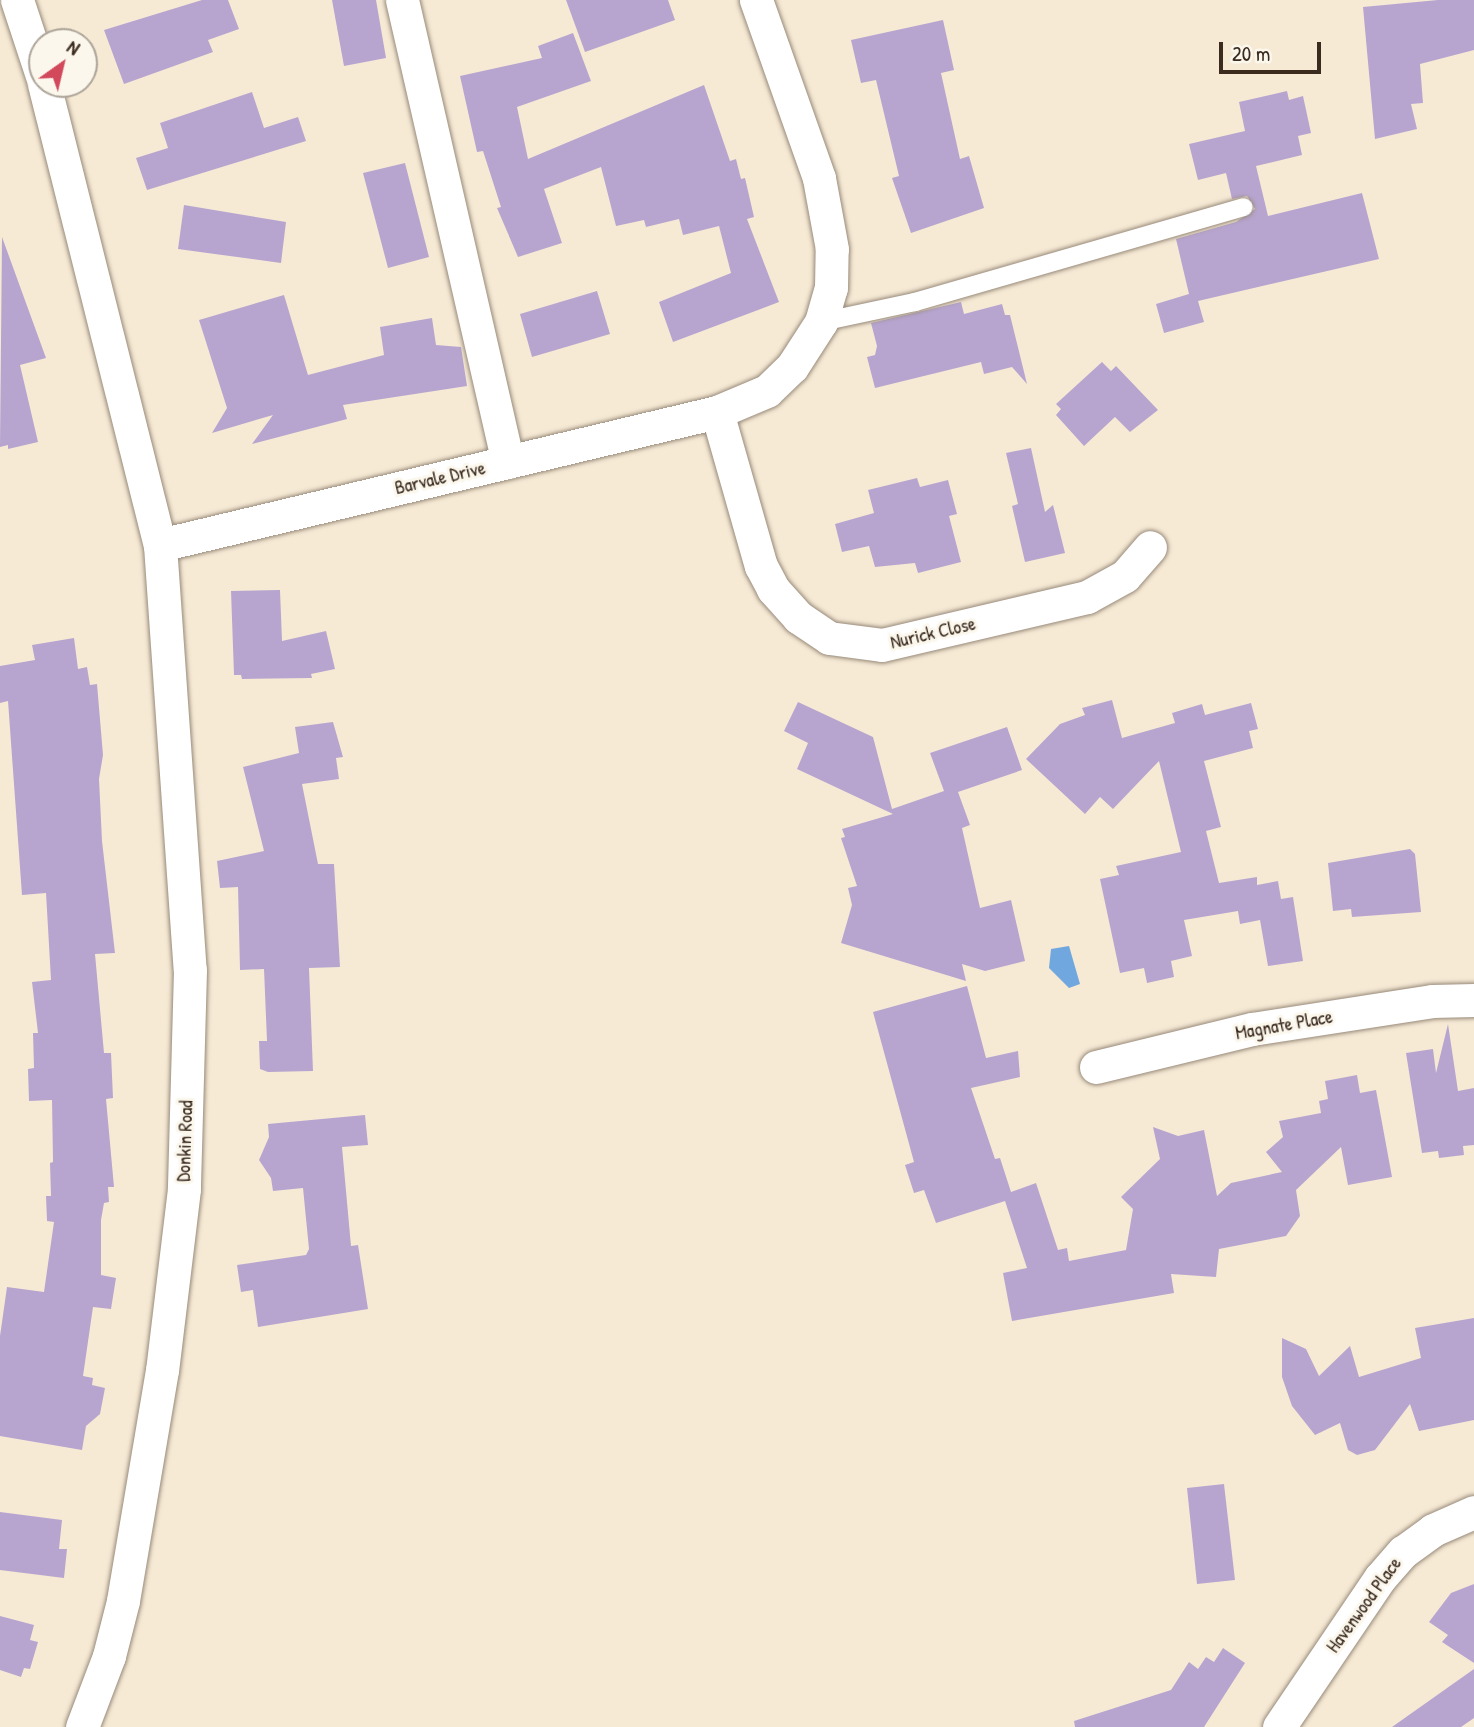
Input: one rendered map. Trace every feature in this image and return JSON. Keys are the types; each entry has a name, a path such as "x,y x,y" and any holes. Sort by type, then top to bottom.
{"street":[{"path":"17,0 28,33"},
{"path":"402,0 508,462"},
{"name":"Barvale Drive","path":"160,545 718,412 767,391 792,367 821,322 831,288 827,213 756,0"},
{"path":"48,98 160,545"},
{"name":"Nurick Close","path":"718,412 761,566 772,589 798,617 829,638 882,645 1087,597 1125,576 1150,547"},
{"name":"Donkin Road","path":"82,1727 109,1656 123,1601 162,1370 184,1189 190,970 160,545"},
{"name":"Magnate Place","path":"1096,1067 1252,1029 1432,1001 1474,1000"},
{"name":"Havenwood Place","path":"1279,1727 1380,1578 1403,1552 1433,1530 1474,1512"}],"lane":[{"path":"821,322 915,302 1244,207"}],"water":[{"path":"1069,946 1080,984 1069,988 1049,968 1051,949"}],"building":[{"path":"202,0 228,0 239,29 208,40 213,52 124,84 104,30"},
{"path":"332,0 376,0 386,58 344,66"},
{"path":"566,0 668,0 675,20 585,52"},
{"path":"1438,0 1474,0 1474,50 1420,64 1423,103 1411,104 1417,129 1375,139 1363,7"},
{"path":"943,20 954,70 941,73 960,159 969,156 984,208 911,233 892,178 899,176 876,80 861,83 851,40"},
{"path":"573,33 591,81 517,107 528,159 704,85 730,161 736,159 741,179 745,178 754,217 747,219 779,302 673,342 659,302 731,273 719,226 683,235 679,219 646,227 644,220 616,226 601,167 544,189 562,243 518,257 497,208 501,207 483,151 477,152 460,76 542,58 538,46"},
{"path":"1287,91 1289,100 1303,96 1311,133 1298,136 1302,155 1256,166 1268,216 1362,193 1379,259 1198,301 1204,322 1164,333 1156,304 1189,294 1176,239 1236,222 1255,209 1247,196 1232,199 1226,173 1198,180 1189,144 1245,131 1239,102"},
{"path":"252,92 264,128 298,117 306,141 147,190 136,158 168,148 160,123"},
{"path":"405,163 429,257 388,268 363,173"},
{"path":"184,205 286,222 281,263 178,249"},
{"path":"2,237 46,358 20,365 38,442 8,449 8,445 0,447"},
{"path":"597,291 610,334 532,357 520,314"},
{"path":"284,295 308,375 384,355 380,327 432,318 436,345 461,347 467,386 343,405 347,419 252,444 273,415 212,433 227,408 199,320"},
{"path":"961,302 964,314 1002,304 1005,315 1010,315 1027,384 1012,367 984,374 981,362 875,388 867,357 875,355 877,346 871,323"},
{"path":"1102,362 1111,371 1116,366 1158,410 1130,432 1115,417 1084,446 1056,415 1061,409 1056,404"},
{"path":"1031,448 1045,512 1053,505 1065,553 1025,562 1012,506 1018,504 1006,453"},
{"path":"917,478 920,487 948,480 957,514 949,516 961,562 918,573 915,563 875,567 869,546 842,552 835,524 874,513 868,490"},
{"path":"280,590 282,641 326,631 335,669 311,674 312,678 242,679 241,675 234,675 231,591"},
{"path":"74,638 78,669 87,667 90,685 97,684 103,755 99,779 102,841 115,953 95,954 104,1053 111,1053 113,1098 106,1099 114,1187 108,1187 109,1202 104,1203 101,1220 101,1275 116,1278 111,1309 93,1307 83,1376 93,1378 92,1385 105,1388 100,1414 86,1426 82,1450 0,1436 0,1336 7,1287 44,1292 54,1222 47,1221 46,1196 51,1196 52,1100 29,1101 28,1069 34,1068 33,1033 38,1033 32,982 51,980 46,893 22,895 8,701 0,703 0,666 35,660 32,645"},
{"path":"1112,700 1122,738 1175,723 1172,713 1202,704 1205,715 1251,703 1258,729 1249,731 1253,748 1204,761 1221,827 1206,831 1219,883 1257,877 1257,885 1278,881 1281,899 1293,897 1303,961 1268,966 1260,920 1240,924 1238,911 1184,920 1192,956 1171,961 1174,977 1147,983 1144,968 1120,973 1100,879 1119,875 1116,866 1181,852 1159,761 1113,809 1100,797 1085,814 1026,759 1060,724 1085,715 1082,708"},
{"path":"798,702 873,737 892,809 944,791 930,753 1007,727 1022,770 958,792 970,825 962,828 980,908 1011,900 1025,961 985,971 962,964 966,981 841,943 852,905 848,888 857,886 841,838 845,837 842,829 893,814 797,769 808,743 784,731"},
{"path":"333,722 343,757 336,758 339,779 302,784 318,864 334,864 340,967 309,968 313,1071 268,1072 260,1069 259,1041 267,1041 264,969 240,970 238,887 220,888 217,861 264,851 243,767 299,753 295,727"},
{"path":"1410,849 1415,854 1421,912 1352,917 1351,909 1333,911 1328,863"},
{"path":"967,986 986,1058 1018,1051 1020,1077 971,1088 995,1159 1000,1158 1011,1192 1036,1183 1058,1250 1067,1248 1069,1261 1126,1250 1133,1209 1121,1197 1160,1159 1153,1127 1178,1136 1204,1130 1217,1196 1231,1183 1282,1172 1266,1152 1283,1137 1279,1121 1321,1113 1319,1101 1328,1099 1325,1081 1357,1075 1360,1093 1376,1090 1392,1177 1348,1185 1341,1147 1296,1190 1300,1216 1286,1236 1219,1249 1216,1277 1171,1274 1174,1293 1012,1321 1003,1273 1027,1268 1005,1201 936,1223 924,1190 914,1193 905,1165 914,1162 873,1012"},
{"path":"1448,1024 1458,1091 1474,1088 1474,1145 1463,1146 1464,1155 1439,1158 1438,1151 1422,1153 1406,1053 1433,1049 1436,1073"},
{"path":"365,1115 368,1145 342,1147 351,1246 358,1245 368,1309 258,1327 253,1290 241,1292 237,1265 306,1255 309,1249 303,1188 273,1191 271,1178 259,1160 269,1137 268,1124"},
{"path":"1474,1318 1474,1420 1419,1431 1410,1404 1375,1450 1357,1455 1348,1450 1340,1423 1315,1435 1292,1406 1282,1377 1282,1338 1306,1349 1319,1376 1350,1346 1359,1377 1421,1358 1415,1328"},
{"path":"1224,1484 1235,1580 1197,1584 1187,1488"},
{"path":"0,1512 62,1520 59,1549 67,1549 64,1578 0,1570"},
{"path":"1474,1584 1474,1663 1442,1642 1448,1635 1429,1622 1451,1593"},
{"path":"0,1616 34,1625 30,1640 38,1642 30,1669 24,1668 21,1677 0,1670"},
{"path":"1223,1648 1245,1663 1204,1727 1075,1727 1074,1721 1171,1690 1189,1662 1198,1669 1206,1657 1214,1662"},
{"path":"1474,1669 1474,1718 1461,1727 1392,1727"}]}
